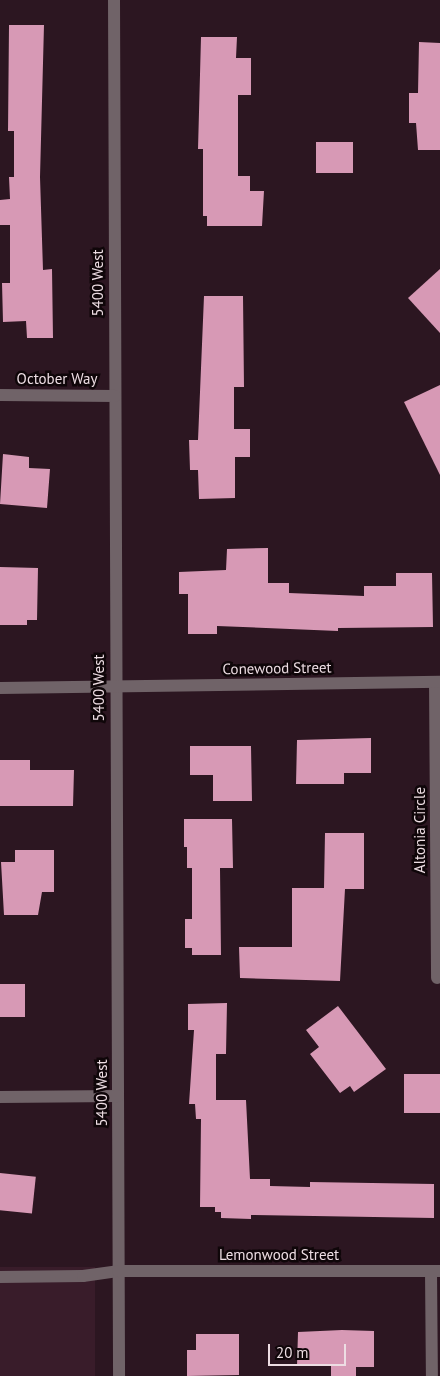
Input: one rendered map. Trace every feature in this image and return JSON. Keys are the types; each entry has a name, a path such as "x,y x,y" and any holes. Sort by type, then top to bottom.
{"street":[{"name":"5400 West","path":"114,0 119,1376"},
{"name":"October Way","path":"0,395 115,396"},
{"name":"Conewood Street","path":"0,688 115,688 438,682"},
{"name":"Altonia Circle","path":"437,978 438,682"},
{"path":"0,1096 118,1096"},
{"name":"Lemonwood Street","path":"0,1277 83,1276 118,1271 436,1271"},
{"path":"432,1376 436,1271"}],"shaded area":[{"path":"0,1267 95,1267 95,1376 0,1376"}],"building":[{"path":"9,25 44,25 40,177 43,270 52,269 53,338 27,338 26,321 3,322 2,283 10,283 10,225 0,225 0,200 10,199 9,177 14,177 14,131 8,131"},
{"path":"201,37 237,37 236,58 251,58 251,95 238,95 238,176 250,176 250,191 264,191 262,226 207,226 207,216 203,216 203,149 198,149"},
{"path":"419,42 440,43 440,150 418,150 416,123 409,123 409,93 418,93"},
{"path":"316,142 353,142 353,173 316,173"},
{"path":"440,269 440,333 408,298"},
{"path":"204,296 243,296 244,387 234,387 234,429 250,429 250,457 235,457 235,498 199,499 198,470 190,470 189,440 198,440"},
{"path":"440,385 440,475 404,402"},
{"path":"3,454 29,457 29,468 50,469 47,508 0,504"},
{"path":"268,548 268,583 289,583 289,593 364,596 364,586 396,586 396,573 432,573 433,627 338,628 338,631 217,626 217,634 188,634 188,594 179,594 179,572 226,570 227,549"},
{"path":"0,567 38,568 37,620 27,620 27,625 0,625"},
{"path":"371,738 371,773 344,773 344,784 296,784 297,740"},
{"path":"190,746 251,746 252,801 213,801 213,775 190,775"},
{"path":"0,760 30,760 30,770 74,770 73,806 0,806"},
{"path":"184,819 232,819 233,868 220,868 221,955 192,955 192,948 185,948 185,919 192,919 192,868 187,868 187,847 184,847"},
{"path":"325,833 364,833 364,889 345,889 340,981 240,978 239,947 292,947 292,888 324,888"},
{"path":"15,850 54,850 54,892 42,892 38,915 4,915 1,862 15,862"},
{"path":"0,984 25,984 25,1017 0,1017"},
{"path":"227,1003 226,1054 216,1054 216,1100 246,1100 250,1179 270,1179 270,1186 310,1187 310,1182 434,1184 434,1218 251,1215 251,1219 221,1218 221,1212 215,1212 215,1207 200,1207 201,1119 196,1119 195,1104 189,1104 194,1030 188,1030 188,1004"},
{"path":"338,1006 386,1069 354,1092 350,1086 340,1093 310,1054 319,1047 306,1030"},
{"path":"404,1074 440,1074 440,1113 404,1113"},
{"path":"0,1173 36,1177 32,1214 0,1210"},
{"path":"374,1331 374,1367 356,1367 356,1376 331,1376 331,1366 297,1366 298,1332"},
{"path":"196,1334 239,1334 239,1375 187,1376 187,1350 196,1350"}]}
